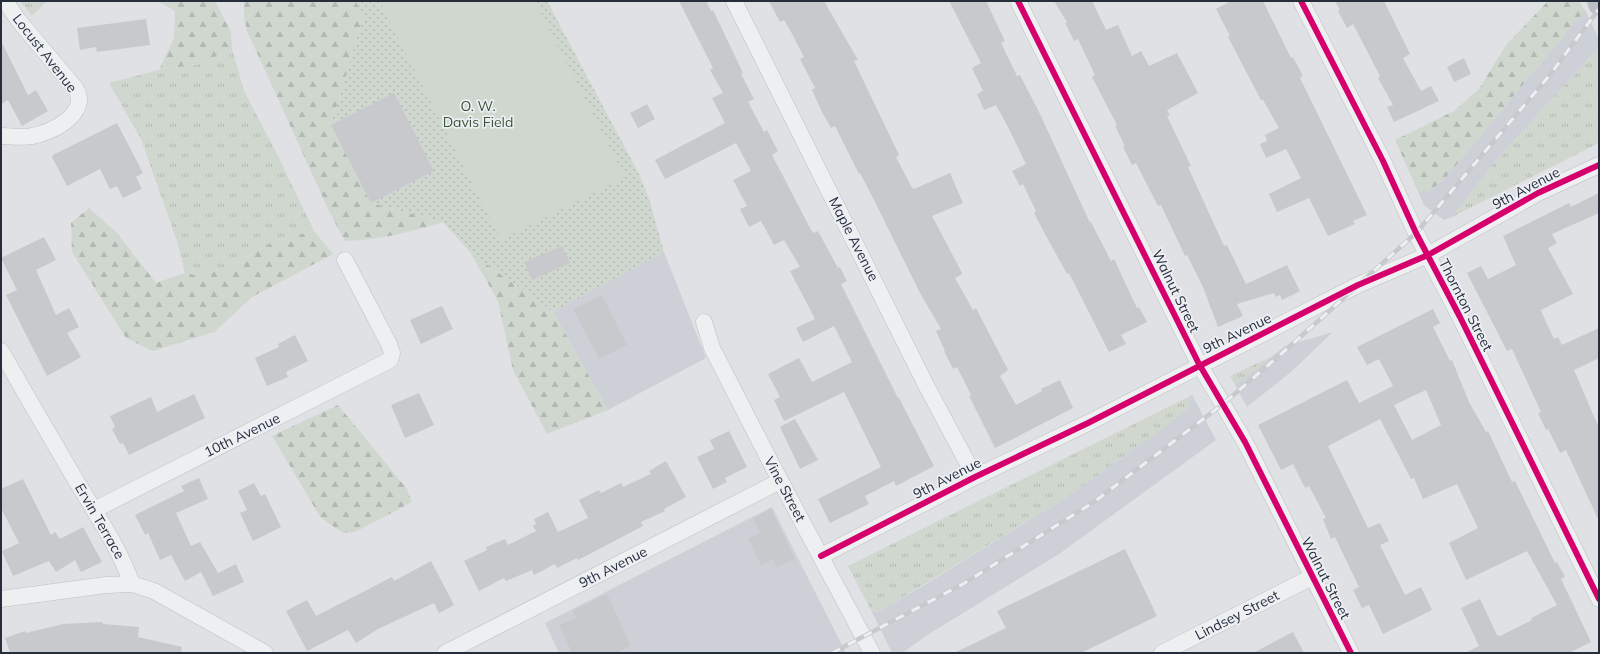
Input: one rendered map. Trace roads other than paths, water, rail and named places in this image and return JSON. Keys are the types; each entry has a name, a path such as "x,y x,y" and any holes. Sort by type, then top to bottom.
{"street":[{"name":"Locust Avenue","path":"1,136 31,137 53,130 70,116 78,106 79,94 19,21 5,1"},
{"name":"Maple Avenue","path":"734,1 927,387 975,477"},
{"name":"Walnut Street","path":"1018,1 1199,364 1245,442 1351,653"},
{"name":"Thornton Street","path":"1301,1 1383,161 1428,255 1599,599"},
{"name":"9th Avenue","path":"821,556 1358,285 1428,255 1538,193 1599,165"},
{"name":"10th Avenue","path":"94,510 390,360 392,352 389,344 345,260"},
{"name":"Vine Street","path":"704,322 712,348 780,481 872,653"},
{"name":"Ervin Terrace","path":"1,351 112,539 132,584"},
{"name":"9th Avenue","path":"445,653 780,481"},
{"name":"Lindsey Street","path":"1162,653 1312,576"},
{"path":"1,599 113,584 132,584 154,592 265,653"}],"railway":[{"path":"832,653 963,584 1094,502 1223,404 1416,233 1549,76 1599,9"}],"park label":[{"name":"O. W. Davis Field","path":"478,114"}]}
